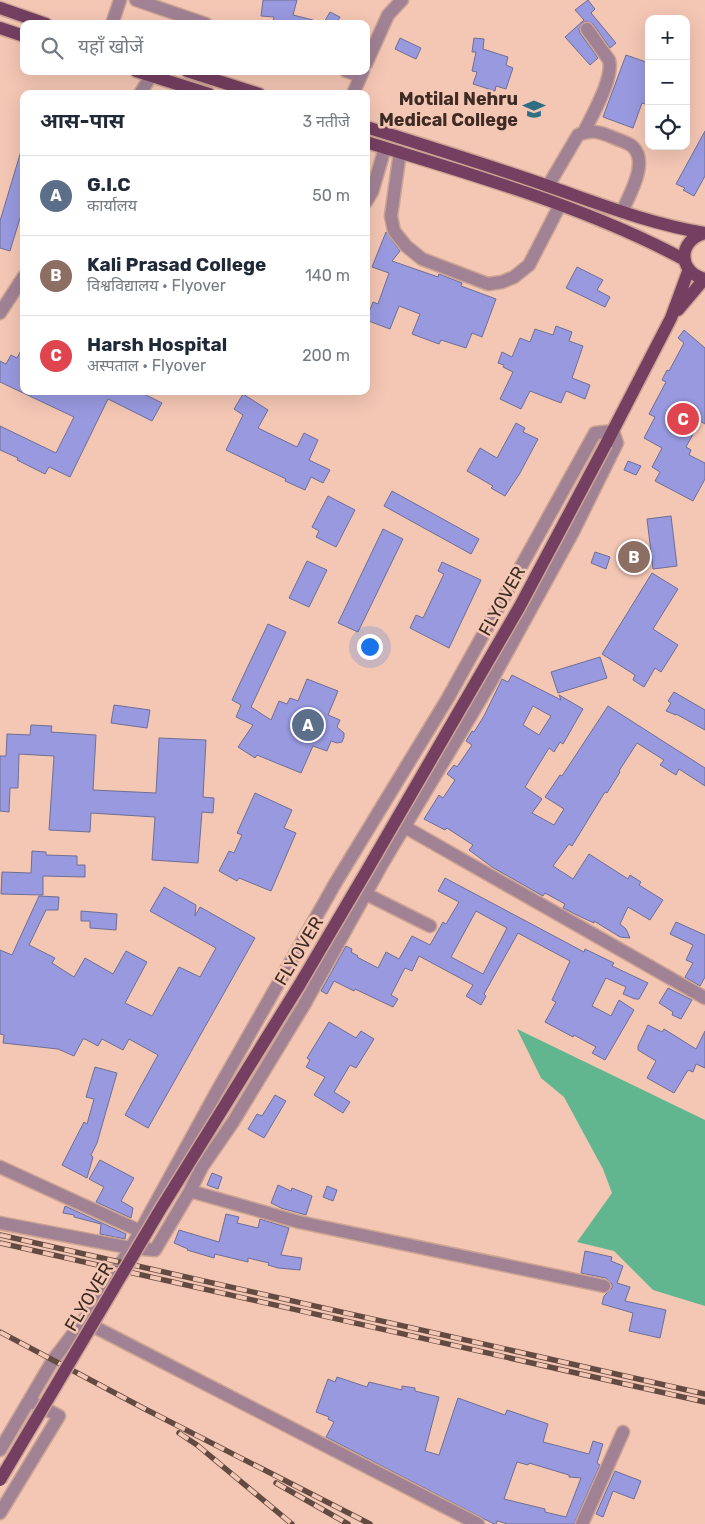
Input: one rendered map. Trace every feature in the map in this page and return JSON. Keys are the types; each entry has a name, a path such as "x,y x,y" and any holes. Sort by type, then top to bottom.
{"main road":[{"path":"0,8 34,20"},
{"path":"0,28 20,35"},
{"path":"156,75 198,90"},
{"path":"200,75 246,90"},
{"path":"370,128 622,212 677,228 705,232"},
{"path":"370,143 560,205 632,234 687,265 698,278 705,279"},
{"path":"671,318 687,265 686,248 689,242 705,232"},
{"path":"671,318 705,279"},
{"name":"FLYOVER","path":"0,1480 160,1210 300,984 520,606 671,318"}],"street":[{"path":"113,20 120,0"},
{"path":"136,0 194,20"},
{"path":"370,55 388,15 402,0"},
{"path":"584,132 608,78 610,66 609,60 586,29"},
{"path":"143,90 152,75"},
{"path":"355,90 362,75"},
{"path":"548,186 578,134 593,131 602,133 632,145 637,152 640,170 622,212"},
{"path":"370,195 385,148"},
{"path":"400,152 391,216 394,231 406,246 422,259 488,284 502,282 514,277 529,265 560,205"},
{"path":"0,314 20,282"},
{"path":"0,1223 131,1248 155,1250 202,1167 233,1122 304,1006 404,827 488,687 573,532 617,443 613,431 594,433 448,698 331,890 131,1248 83,1321 52,1360 0,1450"},
{"path":"404,827 705,998"},
{"path":"366,894 430,926"},
{"path":"0,1168 140,1231"},
{"path":"190,1191 299,1222 604,1286"},
{"path":"83,1321 478,1524"},
{"path":"0,1514 59,1416 30,1400"},
{"path":"582,1524 623,1432"}],"shaded area":[{"path":"517,1029 705,1120 705,1306 653,1290 614,1251 577,1242 612,1193 603,1169 564,1097 541,1078"}],"building":[{"path":"263,0 297,0 293,15 313,20 273,20 274,17 261,16"},
{"path":"588,0 595,9 591,13 616,43 610,48 593,24 587,21 582,23 579,29 580,33 598,58 590,65 565,37 584,20 575,10"},
{"path":"330,12 340,17 338,20 325,20"},
{"path":"400,38 421,48 416,59 395,49"},
{"path":"474,38 484,39 483,49 508,57 506,65 513,68 506,89 496,86 495,91 473,84 477,72 472,71 476,52 472,52"},
{"path":"626,55 645,62 645,104 642,103 633,128 603,117"},
{"path":"705,131 705,176 694,196 683,190 685,188 676,184"},
{"path":"20,154 20,218 10,251 0,248 0,221"},
{"path":"386,232 400,251 392,261 438,277 439,274 462,283 461,286 496,299 482,337 472,333 466,348 441,340 439,344 412,334 420,314 399,306 390,329 370,322 370,310 373,302 378,304 389,273 372,267"},
{"path":"577,267 603,280 597,290 610,297 605,307 566,288"},
{"path":"556,326 572,332 569,341 583,346 572,378 590,385 585,399 566,391 561,403 530,391 521,409 500,399 513,372 498,363 502,352 512,357 520,338 530,342 535,329 553,335"},
{"path":"684,330 705,348 705,424 700,421 686,447 691,450 689,455 705,463 705,479 693,501 655,481 660,472 652,467 662,448 644,438 655,417 649,414 666,382 662,380 684,343 678,338"},
{"path":"20,352 20,391 0,382 0,361 6,364 11,355 17,358"},
{"path":"27,395 146,395 162,403 152,421 108,399 70,477 49,467 45,474 0,450 0,426 56,453 74,417"},
{"path":"242,395 245,395 268,410 258,428 297,447 304,433 318,440 309,460 330,470 323,483 311,477 305,490 226,450 243,415 234,409"},
{"path":"516,423 525,428 523,432 538,439 505,496 491,488 493,486 467,471 480,448 497,458"},
{"path":"628,461 641,466 636,475 624,470"},
{"path":"392,491 479,539 471,554 384,506"},
{"path":"328,496 355,510 336,547 316,537 319,531 312,527"},
{"path":"671,516 677,566 653,569 647,519"},
{"path":"383,529 403,539 358,632 338,623"},
{"path":"595,552 610,557 606,569 591,563"},
{"path":"307,561 327,570 309,607 289,598"},
{"path":"442,562 481,580 449,648 410,628 416,615 423,618 444,574 438,571"},
{"path":"652,573 678,589 653,629 678,645 661,672 655,668 644,687 633,680 635,675 602,654"},
{"path":"268,624 286,632 251,707 271,720 279,701 287,704 290,698 298,701 307,679 338,691 328,715 340,720 337,727 344,733 342,742 331,741 327,751 313,746 301,773 257,755 255,758 238,747 253,725 236,717 241,705 232,700"},
{"path":"600,657 607,678 558,693 551,672"},
{"path":"512,675 561,700 559,695 583,709 563,744 560,742 554,752 549,748 525,787 542,799 532,813 554,825 564,809 545,797 560,775 562,776 608,706 705,768 705,786 679,769 676,775 660,765 664,760 637,743 572,846 569,844 553,866 573,879 589,854 628,879 630,875 641,882 639,885 663,900 650,920 628,907 620,924 626,929 630,938 620,937 594,921 594,923 563,908 565,904 545,893 543,896 492,867 469,850 473,845 447,828 445,830 424,819 439,795 443,798 455,780 447,774 454,765 457,767 472,745 466,741 484,716 502,679 508,682","holes":["533,706 551,716 539,735 523,725"]},
{"path":"674,692 705,710 705,730 676,714 666,711 671,703 668,701"},
{"path":"114,705 150,710 147,728 111,723"},
{"path":"31,725 52,726 51,732 96,735 93,790 156,793 159,738 206,740 203,797 214,798 213,813 202,812 198,863 152,860 155,817 91,813 90,832 49,830 54,756 19,754 18,788 10,788 9,812 0,811 0,756 6,756 7,734 30,735"},
{"path":"255,793 292,810 284,828 296,833 271,891 239,878 237,881 219,871 229,851 234,853 242,835 237,833"},
{"path":"32,851 46,852 46,855 77,856 77,865 85,865 85,877 43,876 43,895 1,894 2,872 31,873"},
{"path":"445,878 584,952 585,949 614,963 612,966 648,983 639,999 635,999 623,994 626,987 606,978 592,1006 611,1016 619,1000 634,1010 605,1060 592,1053 596,1047 545,1022 556,1002 552,1000 570,961 518,933 484,994 486,996 481,1005 466,996 473,985 419,956 412,971 405,968 391,995 398,999 393,1007 334,981 327,994 321,991 346,946 352,949 351,952 357,957 378,968 386,952 399,959 412,936 430,945 443,922 446,924 459,902 438,891","holes":["476,911 507,928 483,974 451,957"]},
{"path":"164,887 196,905 195,916 200,907 255,938 148,1128 125,1115 158,1055 129,1039 123,1050 102,1039 98,1046 83,1039 74,1056 58,1049 3,1043 4,1035 0,1034 0,950 12,955 39,896 59,897 58,910 46,910 29,945 55,958 52,963 74,977 85,958 113,974 126,951 147,962 125,1003 152,1016 179,967 200,977 216,948 150,911"},
{"path":"81,911 117,914 116,930 90,928 90,921 81,921"},
{"path":"676,922 705,935 705,977 700,986 685,977 693,963 686,960 693,945 670,934"},
{"path":"668,988 692,1000 681,1019 672,1015 673,1012 659,1003"},
{"path":"329,1022 356,1038 361,1031 374,1039 356,1068 350,1065 334,1092 350,1102 343,1113 314,1095 325,1077 306,1067 310,1060 307,1058"},
{"path":"648,1025 662,1032 664,1029 696,1049 705,1031 705,1068 696,1064 693,1072 688,1070 674,1093 647,1078 656,1061 638,1050 638,1046"},
{"path":"95,1067 117,1073 97,1143 91,1155 93,1157 87,1178 62,1165 84,1122 87,1124 94,1099 86,1097"},
{"path":"275,1095 286,1101 264,1138 248,1129 257,1114 262,1116"},
{"path":"100,1160 134,1178 121,1201 133,1208 131,1218 96,1202 104,1187 89,1179"},
{"path":"212,1173 222,1177 218,1189 207,1185"},
{"path":"278,1185 291,1191 292,1188 312,1196 306,1215 271,1203"},
{"path":"327,1186 337,1190 333,1201 323,1197"},
{"path":"65,1206 126,1234 125,1239 100,1234 101,1224 63,1213"},
{"path":"226,1214 239,1217 237,1223 258,1228 260,1219 289,1228 281,1255 302,1258 300,1270 278,1268 268,1265 269,1263 248,1258 248,1262 215,1254 214,1258 187,1250 174,1243 179,1230 219,1242"},
{"path":"585,1251 612,1257 611,1261 623,1266 617,1283 630,1287 625,1301 666,1310 660,1338 629,1331 633,1313 602,1304 604,1296 612,1288 612,1284 606,1278 581,1273"},
{"path":"337,1377 367,1387 369,1382 402,1390 402,1386 415,1388 415,1391 439,1397 425,1451 439,1455 458,1398 505,1415 507,1410 548,1424 543,1442 589,1454 593,1441 603,1444 597,1463 600,1465 574,1524 508,1524 497,1521 494,1524 326,1437 334,1422 328,1419 329,1417 316,1412 328,1379 335,1382","holes":["517,1462 528,1465 529,1463 569,1475 569,1477 581,1478 566,1517 545,1512 545,1509 504,1499"]},
{"path":"615,1471 641,1481 634,1499 613,1491 603,1517 596,1514"}],"railway":[{"path":"0,1235 705,1394"},
{"path":"0,1243 705,1402"},
{"path":"0,1332 145,1409 370,1524"},
{"path":"179,1433 197,1445 292,1524"},
{"path":"276,1483 348,1524"}],"place":[{"name":"Motilal Nehru Medical College","path":"534,109"},
{"name":"Harsh Hospital","path":"683,419"},
{"name":"Kali Prasad College","path":"634,557"},
{"name":"G.I.C","path":"308,725"}]}
